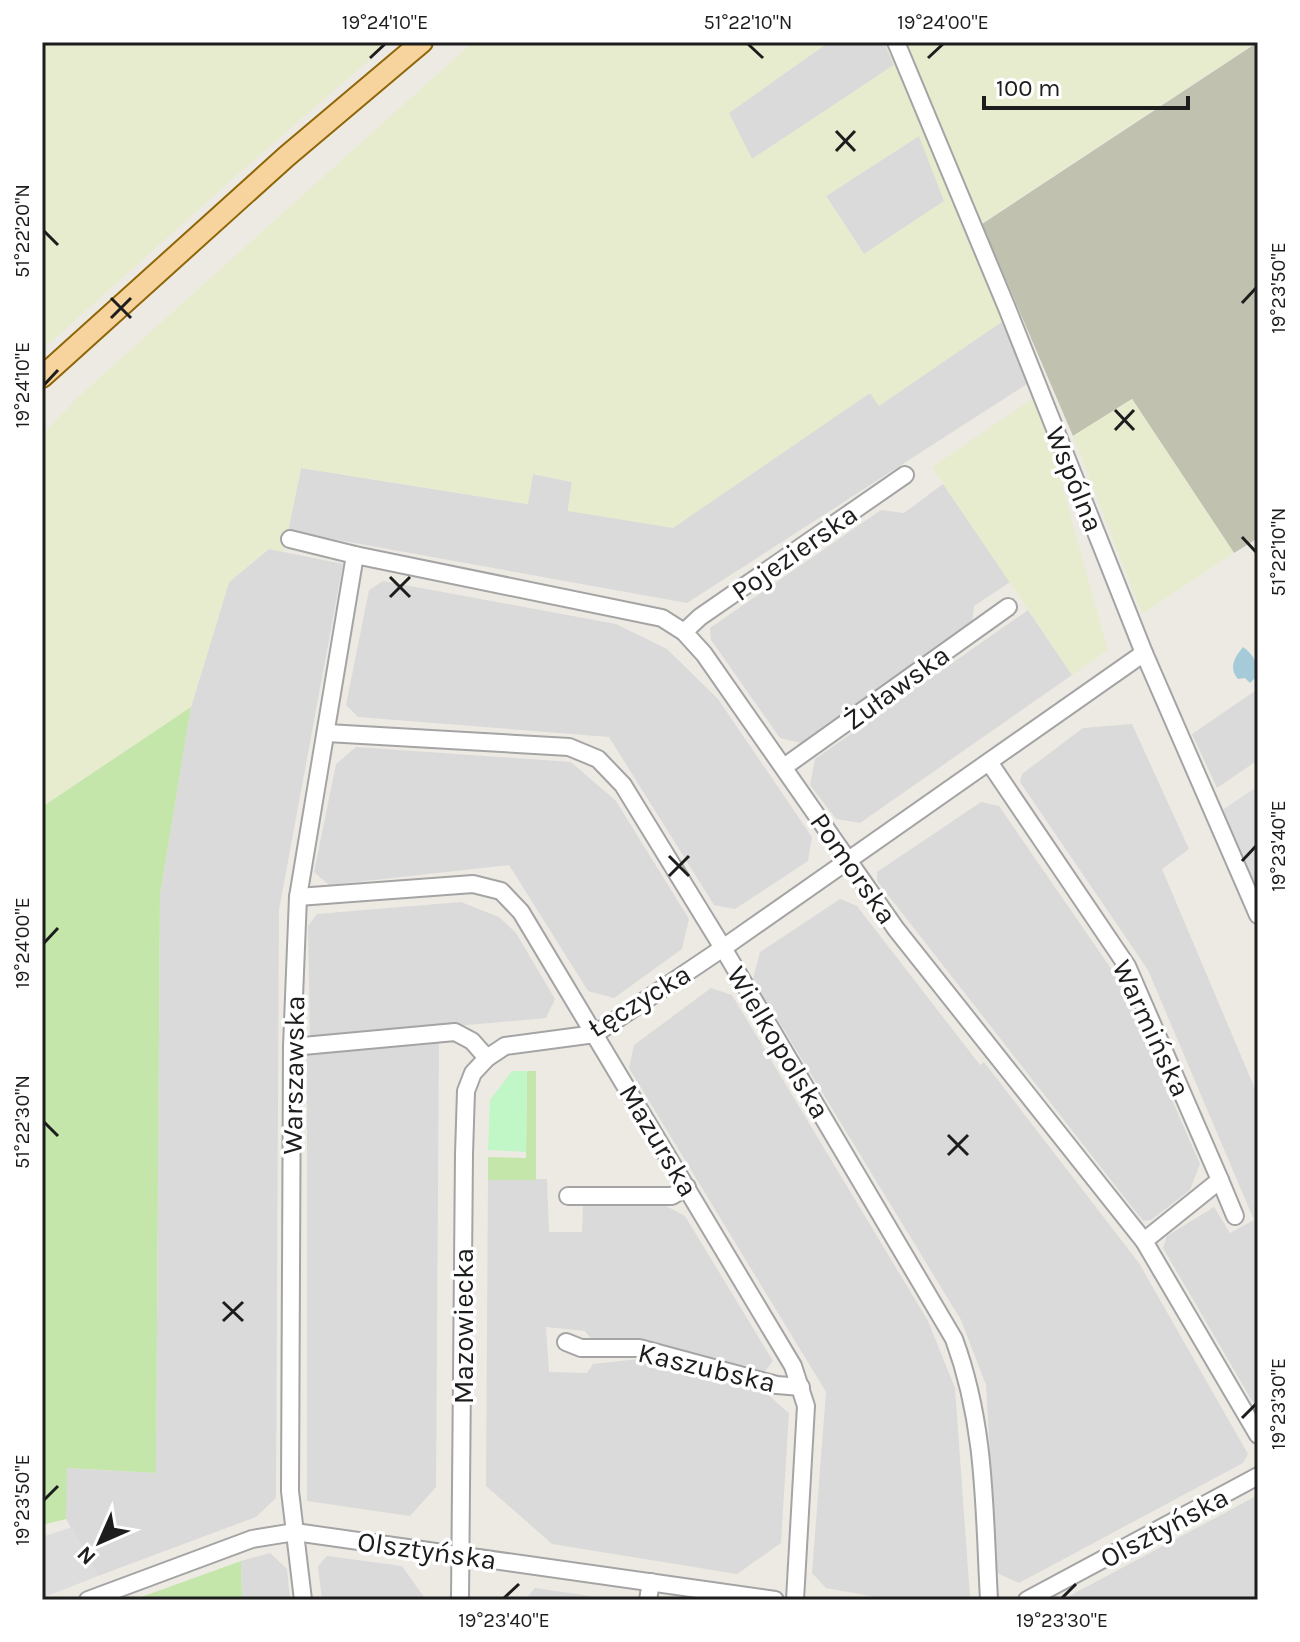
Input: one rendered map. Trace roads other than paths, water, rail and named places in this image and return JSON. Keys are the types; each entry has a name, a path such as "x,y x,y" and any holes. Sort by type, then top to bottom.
{"main road":[{"path":"42,377 287,156 422,42"}],"street":[{"name":"Wspólna","path":"896,42 1007,308 1144,653 1258,915"},
{"name":"Pojezierska","path":"684,632 700,617 905,475"},
{"name":"Pomorska","path":"290,539 662,618 684,632 704,654 896,929 1144,1241 1258,1435"},
{"name":"Warszawska","path":"303,1600 290,1491 292,1047 298,897 355,555"},
{"name":"Żuławska","path":"784,767 1008,607"},
{"name":"Łęczycka","path":"487,1058 505,1046 595,1034 1144,653"},
{"name":"Wielkopolska","path":"327,733 569,747 598,759 623,785 954,1339 968,1376 980,1439 989,1600"},
{"name":"Warmińska","path":"989,762 1127,966 1235,1216"},
{"name":"Mazurska","path":"298,897 473,884 501,891 521,912 793,1366 806,1406 795,1600"},
{"path":"292,1047 455,1032 472,1041 487,1058"},
{"name":"Mazowiecka","path":"460,1600 466,1091 473,1073 487,1058"},
{"path":"1144,1241 1220,1180"},
{"path":"568,1196 672,1196 687,1187"},
{"name":"Kaszubska","path":"566,1342 581,1348 639,1348 777,1385 801,1387"},
{"name":"Olsztyńska","path":"1027,1600 1258,1476"},
{"name":"Olsztyńska","path":"88,1600 252,1539 295,1532 775,1600"},
{"path":"648,1600 651,1582"}],"water":[{"path":"1243,647 1257,667 1258,675 1250,683 1245,678 1238,679 1233,670 1235,658"}]}
